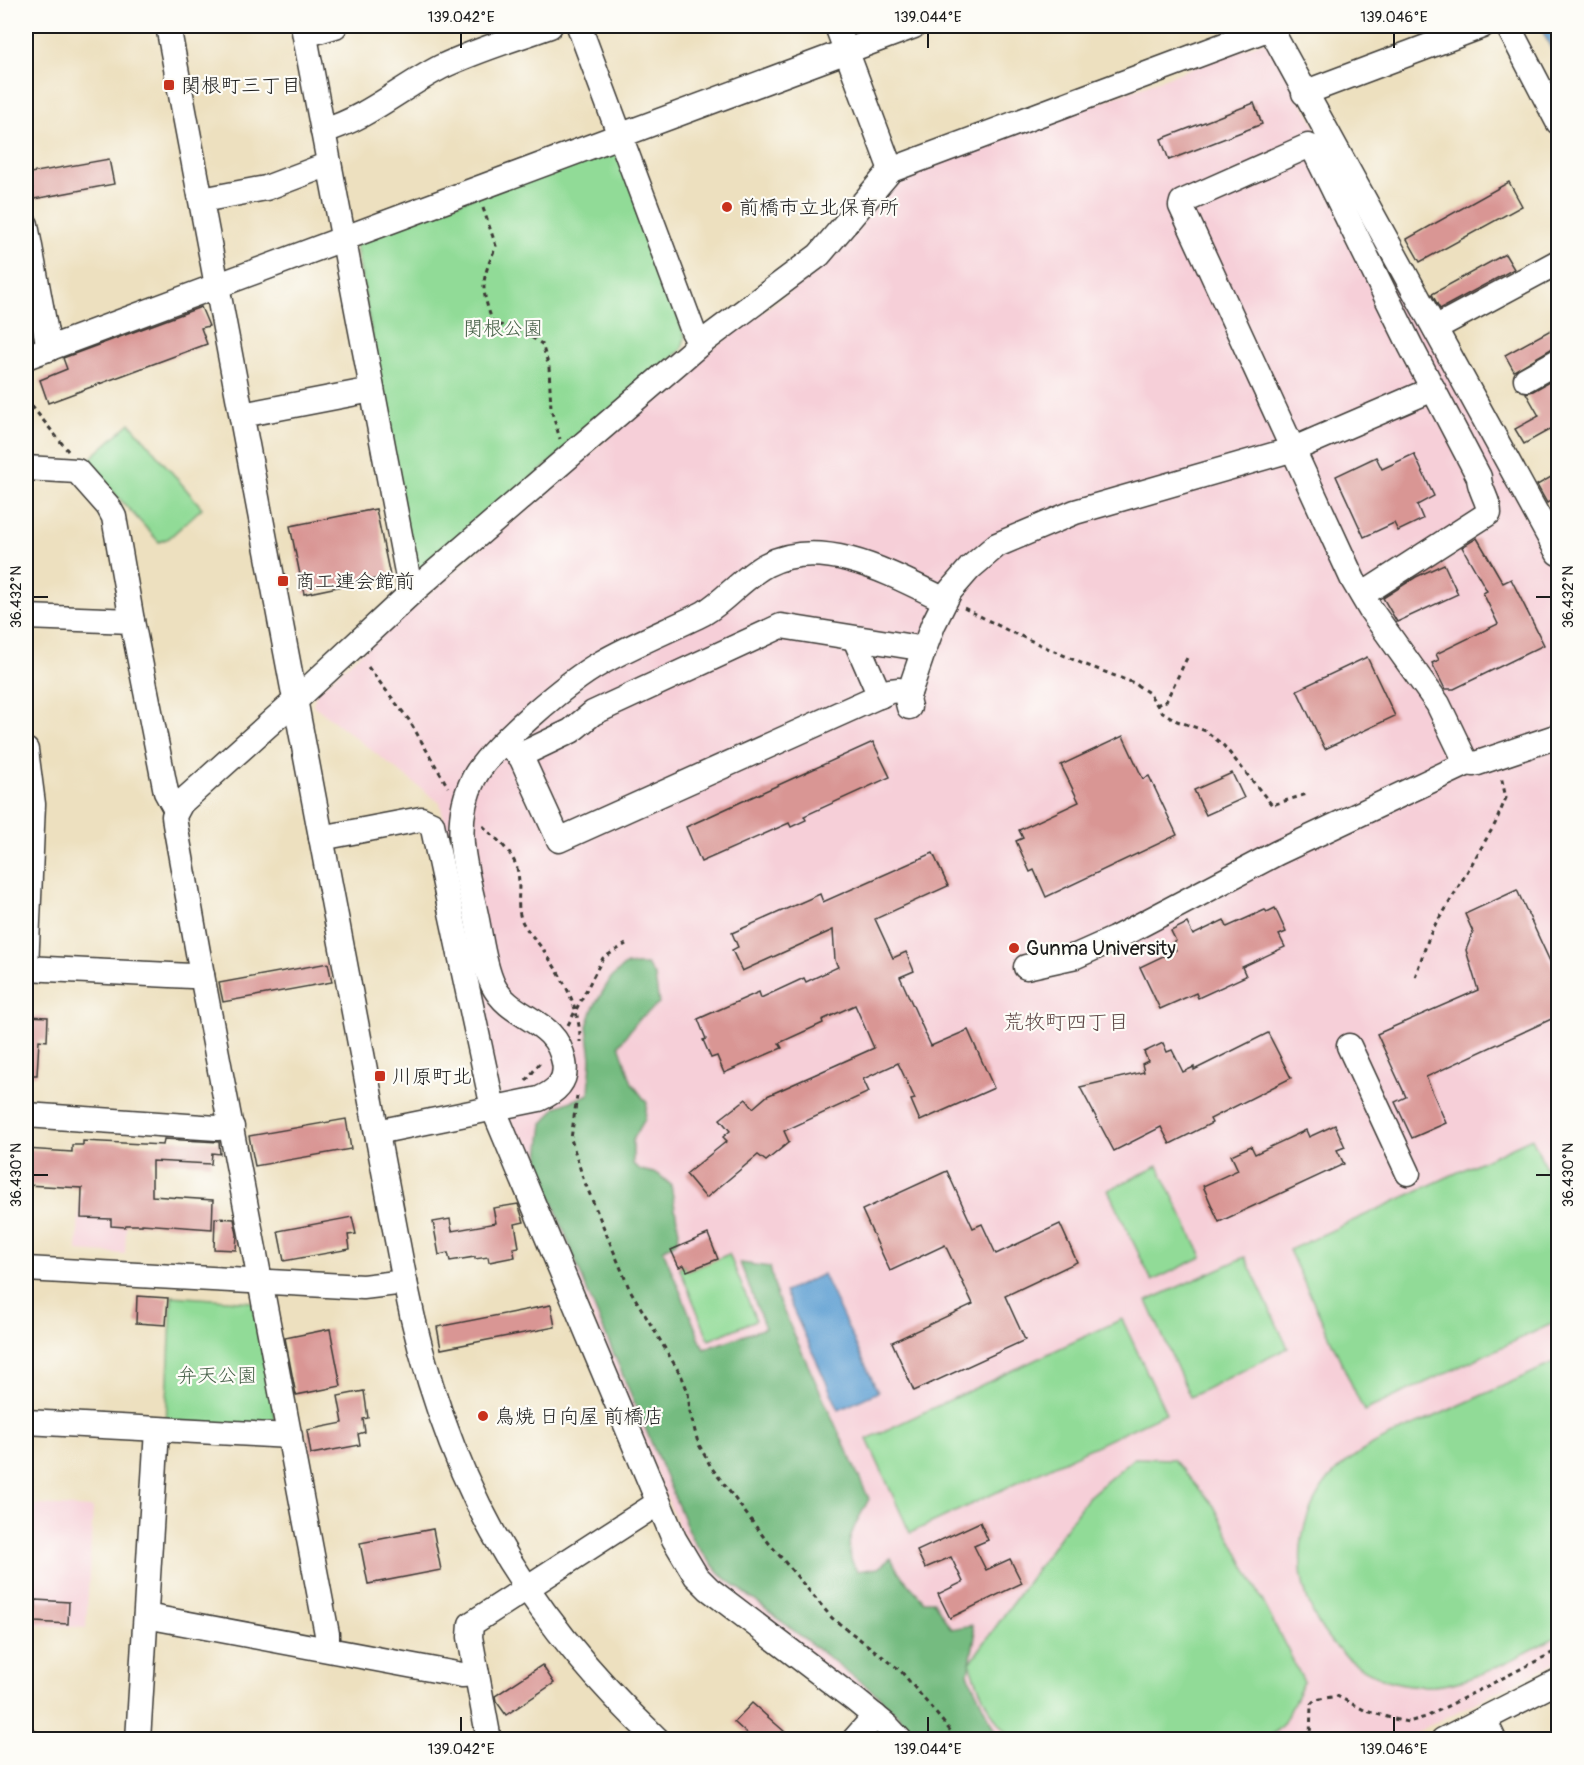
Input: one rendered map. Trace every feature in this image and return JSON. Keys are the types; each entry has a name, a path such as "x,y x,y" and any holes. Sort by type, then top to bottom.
{"street":[{"path":"168,26 376,1131 405,1282 425,1369 453,1451 494,1536 526,1588 581,1660 624,1708 658,1740"},
{"path":"335,26 304,30 411,593"},
{"path":"323,131 356,117 453,61 550,26"},
{"path":"579,26 693,331 700,344"},
{"path":"837,26 891,170"},
{"path":"26,357 914,26"},
{"path":"1304,93 1482,26"},
{"path":"1508,26 1558,122"},
{"path":"327,1649 327,1634 202,975 175,824 176,810 411,593 700,344 819,255 891,170 1270,27 1304,93 1558,553"},
{"path":"1362,595 1490,513 1490,508 1479,485 1479,477 1432,389 1313,148 1308,146 1182,202 1181,206 1294,449 1323,517 1362,595 1438,704 1468,763"},
{"path":"202,200 266,188 329,164"},
{"path":"26,225 49,349"},
{"path":"1435,328 1557,266"},
{"path":"1526,379 1558,361"},
{"path":"513,749 559,840 890,691 899,690 909,700 923,650 950,591 970,568 997,545 1075,512 1294,449 1432,389"},
{"path":"242,415 372,390"},
{"path":"26,468 77,471 108,506 114,517 166,792 176,810"},
{"path":"376,1131 528,1102 549,1095 559,1087 564,1078 565,1067 562,1051 554,1037 546,1028 505,1002 492,983 462,847 461,820 464,804 475,776 485,762 513,749 548,703 601,663 718,605 726,595 749,576 778,560 808,554 844,558 909,582 945,600"},
{"path":"26,617 132,621"},
{"path":"513,749 529,751 571,731 593,713 782,626 923,650"},
{"path":"855,639 880,696"},
{"path":"1026,967 1076,957 1277,853 1468,763 1473,764 1558,736"},
{"path":"26,750 33,804 26,968 202,975"},
{"path":"321,838 421,819 432,824 493,1108 658,1503 683,1557 696,1576 709,1589 875,1716 900,1740"},
{"path":"1349,1046 1408,1173"},
{"path":"26,1115 217,1128 232,1127"},
{"path":"26,1269 363,1287 405,1282"},
{"path":"26,1422 290,1436"},
{"path":"138,1740 157,1430"},
{"path":"489,1740 470,1637 471,1624 658,1503"},
{"path":"146,1616 462,1675 477,1674"},
{"path":"1443,1740 1489,1729 1558,1681"},
{"path":"854,1740 875,1716"}],"path":[{"path":"477,189 496,246 483,277 485,300 493,323 522,331 542,344 549,366 551,409 566,459"},
{"path":"26,399 78,463 77,471"},
{"path":"945,600 1081,663 1134,683 1149,693 1161,711 1178,721 1206,731 1215,738 1248,774 1272,805 1307,794"},
{"path":"1156,705 1166,701 1187,658"},
{"path":"368,667 418,734 443,782 514,860 518,873 520,916 548,956 570,996 580,1027 579,1052"},
{"path":"1415,977 1436,923 1495,824 1506,798 1504,783 1495,757"},
{"path":"567,1028 603,958 626,944"},
{"path":"523,1085 544,1058"},
{"path":"578,1086 571,1139 583,1178 629,1288 682,1377 688,1392 690,1412 698,1443 711,1467 763,1536 832,1618 900,1670 958,1740"},
{"path":"1310,1740 1311,1704 1315,1700 1337,1696 1366,1710 1408,1722 1426,1717 1558,1650"}],"shaded area":[{"name":"Gunma University","path":"1262,42 1271,44 1555,568 1558,569 1558,1661 1403,1739 911,1739 719,1585 698,1559 680,1530 497,1088 440,803 313,705 316,692 689,367 826,264 893,179"},
{"path":"80,1189 128,1190 125,1254 77,1251"},
{"path":"26,1504 93,1508 86,1628 26,1624"}],"green space":[{"name":"関根公園","path":"610,146 620,151 685,337 682,349 424,571 413,567 355,241"},
{"path":"130,423 202,508 169,538 159,542 86,462"},
{"path":"625,965 647,965 655,977 659,1004 638,1020 619,1045 632,1083 647,1103 645,1119 633,1140 633,1164 641,1170 658,1174 671,1185 679,1232 677,1241 663,1250 704,1349 765,1328 740,1263 770,1267 777,1297 869,1499 851,1534 849,1552 852,1561 857,1571 878,1568 891,1558 899,1573 924,1601 934,1601 951,1629 972,1625 975,1636 968,1674 995,1731 1005,1739 921,1739 879,1696 720,1574 693,1541 588,1293 538,1164 543,1124 556,1107 589,1094 591,1058 587,1026 593,1008 611,978"},
{"path":"1532,1138 1558,1194 1558,1321 1364,1411 1289,1250"},
{"path":"1158,1166 1202,1257 1152,1281 1108,1190"},
{"path":"729,1254 756,1320 709,1340 679,1267 684,1265 688,1271"},
{"path":"1245,1257 1288,1348 1190,1397 1147,1301"},
{"name":"弁天公園","path":"172,1296 253,1302 275,1418 269,1427 166,1421"},
{"path":"1122,1319 1166,1413 910,1533 867,1439"},
{"path":"1558,1361 1558,1636 1478,1675 1444,1685 1428,1686 1390,1681 1358,1666 1332,1643 1313,1614 1303,1581 1301,1546 1310,1511 1329,1479 1353,1457 1380,1441"},
{"path":"1134,1458 1173,1459 1214,1506 1304,1682 1283,1724 1268,1739 1012,1739 992,1714 982,1694 970,1663 1087,1498"}],"water":[{"path":"1540,26 1558,26 1558,63"},
{"path":"823,1274 878,1392 839,1410 785,1292"}],"building":[{"path":"1254,103 1262,124 1169,160 1161,139"},
{"path":"109,159 114,184 34,199 30,173"},
{"path":"1509,182 1522,206 1420,262 1407,239"},
{"path":"1505,254 1514,269 1440,309 1432,294"},
{"path":"201,307 209,326 201,328 207,344 48,403 40,380 67,369 63,358"},
{"path":"1558,326 1558,347 1514,371 1505,355"},
{"path":"1558,377 1558,425 1524,444 1515,429 1539,416 1526,393"},
{"path":"1414,454 1434,496 1417,505 1423,519 1398,531 1394,523 1364,537 1336,476 1376,457 1382,469"},
{"path":"1558,473 1558,497 1547,503 1537,485"},
{"path":"376,509 390,576 304,594 290,526"},
{"path":"1477,538 1503,583 1511,579 1544,645 1454,689 1445,689 1432,663 1439,660 1436,654 1498,624 1483,593 1487,591 1462,547"},
{"path":"1444,564 1458,594 1397,622 1383,598 1416,577"},
{"path":"1367,657 1395,716 1325,749 1297,690"},
{"path":"1123,736 1143,779 1149,776 1177,835 1046,897 1034,870 1030,872 1016,841 1023,838 1019,830 1079,802 1061,765"},
{"path":"873,742 890,777 804,816 806,820 791,827 789,823 701,862 686,827"},
{"path":"1232,773 1244,798 1206,815 1194,790"},
{"path":"933,853 948,886 875,919 893,958 906,952 914,971 900,977 931,1046 968,1030 994,1088 920,1121 911,1100 915,1099 898,1063 863,1079 869,1092 784,1131 789,1142 766,1161 758,1155 706,1198 686,1174 727,1141 723,1137 730,1131 720,1119 746,1099 753,1108 767,1096 874,1048 855,1005 779,1043 782,1048 724,1073 717,1056 711,1058 703,1040 706,1039 698,1019 759,992 761,998 804,978 806,982 838,967 835,960 833,930 742,971 732,950 738,947 732,933 820,894 823,902"},
{"path":"1517,890 1554,970 1558,968 1558,1016 1426,1077 1446,1123 1412,1138 1395,1102 1406,1097 1377,1034 1478,990 1466,950 1473,932 1465,914"},
{"path":"1275,908 1286,932 1279,935 1285,947 1242,967 1246,976 1198,998 1196,993 1160,1009 1140,967 1176,950 1172,943 1176,941 1171,931 1187,923 1193,935 1224,920 1227,927 1265,910 1267,912"},
{"path":"328,963 332,982 223,1002 219,983"},
{"path":"26,1016 48,1017 47,1041 39,1040 37,1075 26,1075"},
{"path":"1268,1033 1291,1078 1210,1119 1212,1123 1170,1144 1161,1127 1114,1151 1080,1087 1144,1072 1142,1064 1148,1061 1144,1052 1163,1043 1167,1052 1172,1050 1183,1072 1194,1067 1194,1070"},
{"path":"346,1119 351,1149 255,1166 249,1136"},
{"path":"1335,1125 1345,1147 1337,1150 1344,1164 1219,1222 1203,1186 1238,1170 1231,1155 1251,1146 1255,1154 1306,1130 1309,1137"},
{"path":"164,1139 219,1142 220,1154 212,1153 211,1164 152,1161 152,1196 213,1200 212,1229 142,1224 125,1227 111,1226 111,1219 81,1218 82,1188 26,1185 26,1149 72,1152 72,1145 83,1145 83,1141 163,1145"},
{"path":"947,1171 973,1228 982,1224 996,1254 1060,1224 1077,1262 1005,1296 1025,1340 914,1391 892,1342 973,1304 945,1245 890,1271 862,1210"},
{"path":"518,1204 524,1222 515,1224 519,1247 513,1248 515,1257 489,1262 488,1257 450,1261 448,1253 439,1255 433,1222 450,1219 452,1231 496,1223 493,1208"},
{"path":"352,1217 356,1234 348,1235 350,1249 284,1261 278,1231"},
{"path":"215,1218 234,1219 237,1234 236,1250 214,1249"},
{"path":"708,1234 718,1259 687,1271 684,1265 679,1267 671,1250"},
{"path":"137,1296 168,1298 166,1325 136,1323"},
{"path":"551,1305 555,1327 441,1349 437,1327"},
{"path":"330,1329 341,1386 296,1395 285,1338"},
{"path":"364,1391 368,1418 363,1419 365,1432 358,1434 360,1445 311,1454 307,1430 343,1423 338,1396"},
{"path":"980,1522 988,1540 974,1546 986,1570 1010,1559 1022,1583 950,1618 938,1594 963,1582 951,1557 925,1568 917,1551"},
{"path":"433,1529 441,1570 368,1584 360,1543"},
{"path":"36,1600 69,1602 68,1624 35,1622"},
{"path":"542,1665 554,1683 506,1715 495,1696"},
{"path":"752,1703 785,1732 778,1740 754,1740 734,1722"}],"place":[{"name":"関根町三丁目","path":"169,85"},
{"name":"前橋市立北保育所","path":"727,207"},
{"name":"商工連会館前","path":"283,581"},
{"name":"Gunma University","path":"1014,948"},
{"name":"川原町北","path":"380,1076"},
{"name":"鳥焼 日向屋 前橋店","path":"483,1416"}],"district":[{"name":"荒牧町四丁目","path":"1066,1022"}]}
